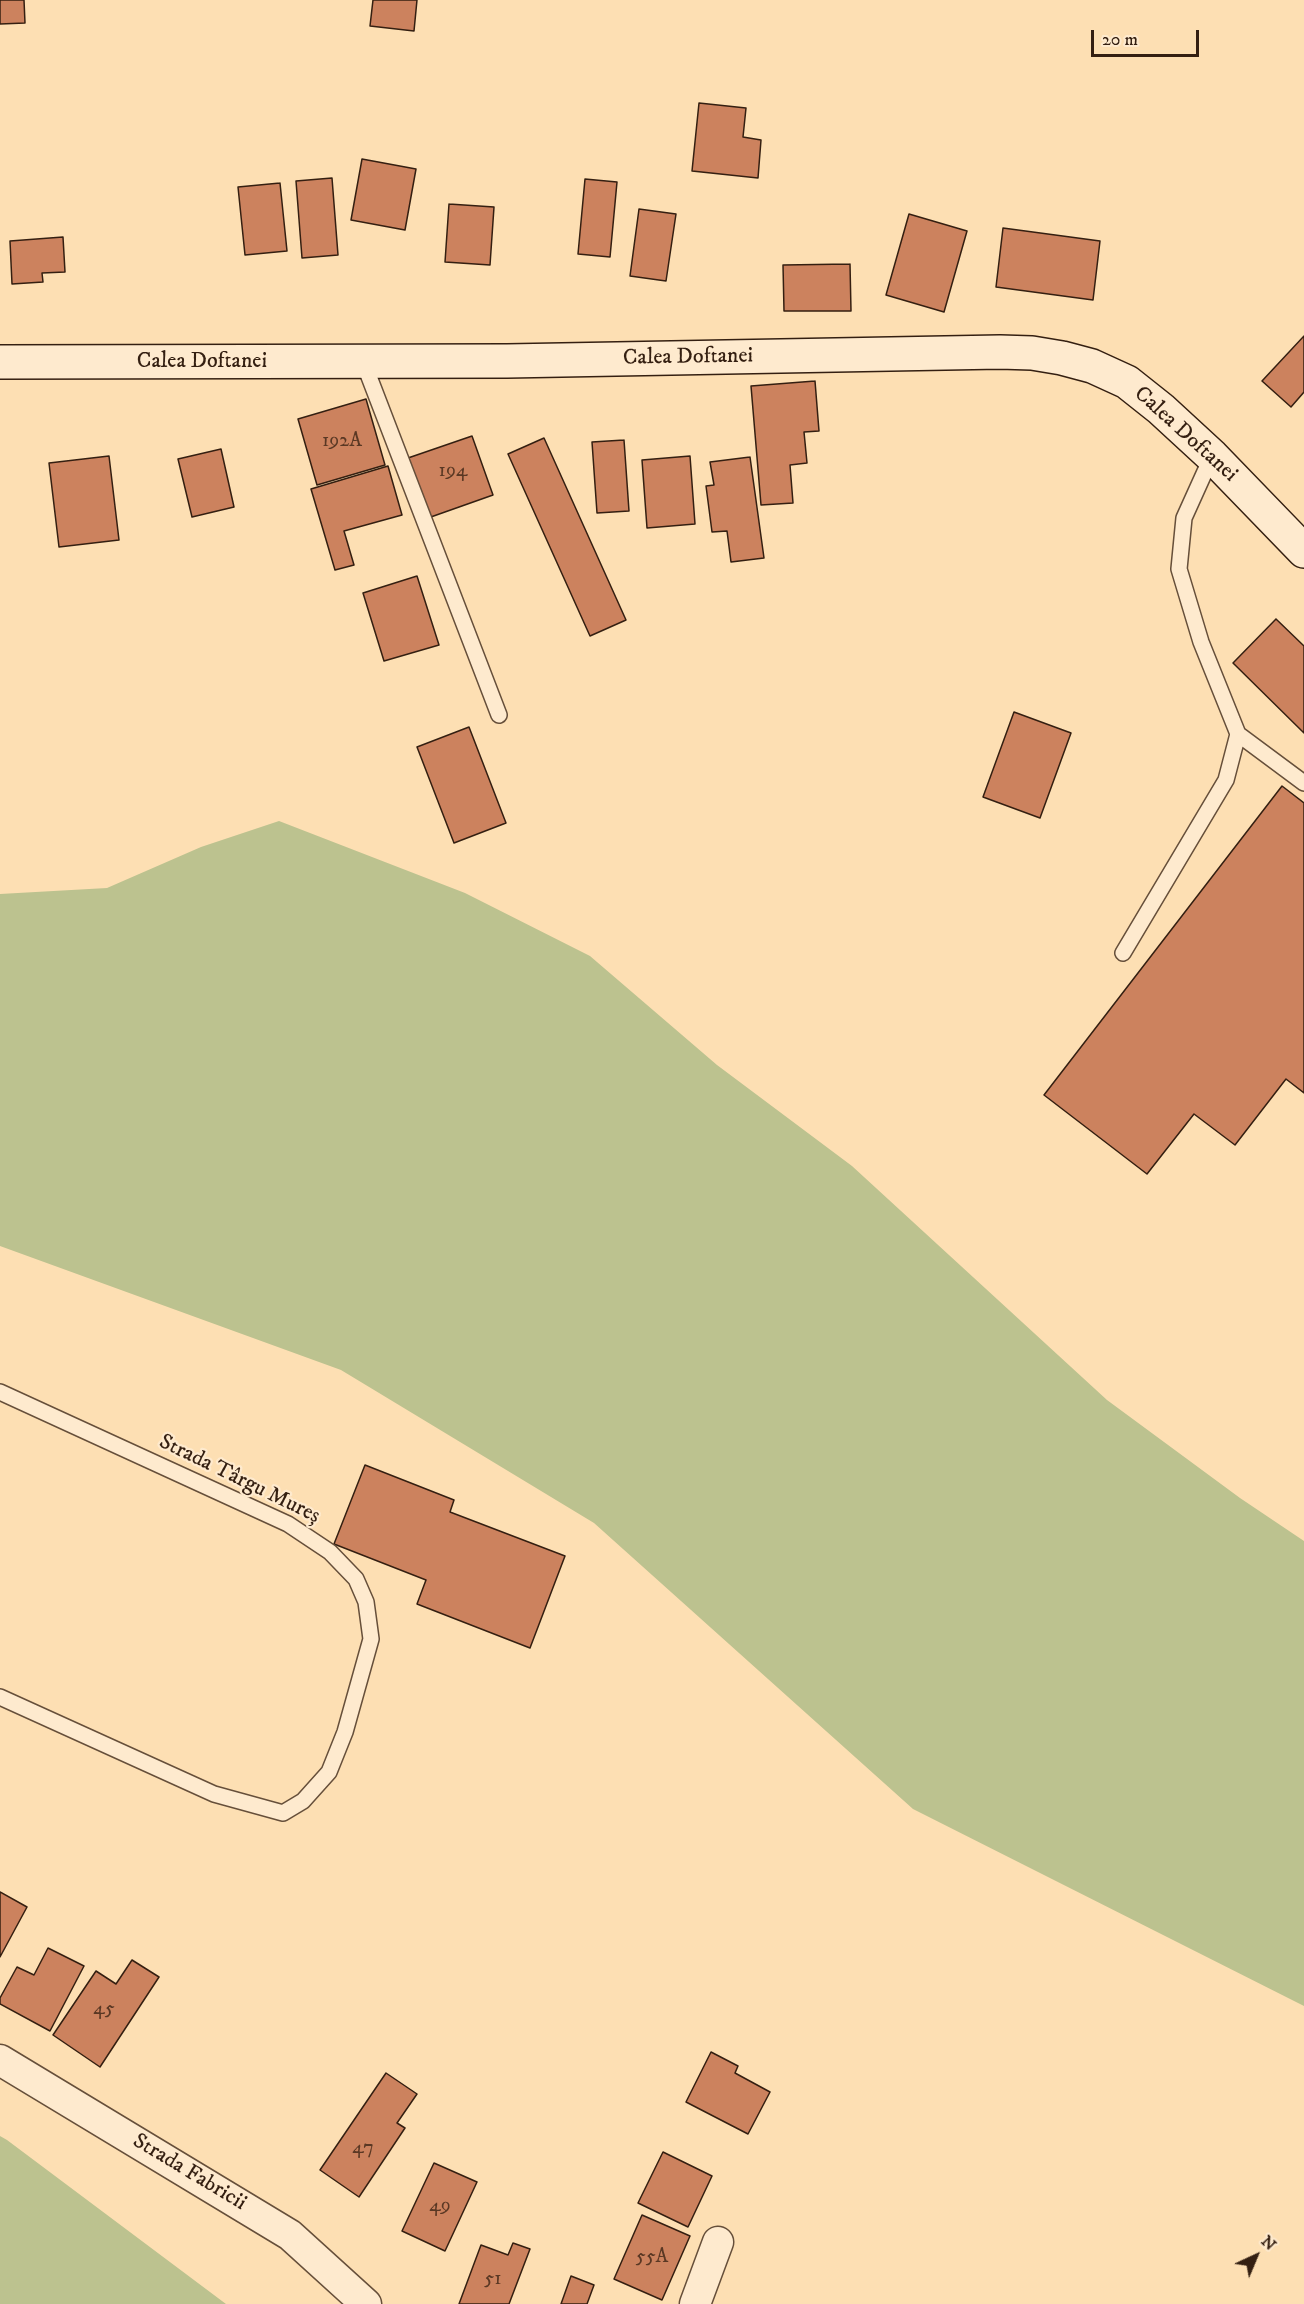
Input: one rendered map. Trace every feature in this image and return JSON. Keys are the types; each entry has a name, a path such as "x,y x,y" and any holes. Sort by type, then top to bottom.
{"main road":[{"name":"Calea Doftanei","path":"0,362 507,361 1032,353 1092,366 1127,382 1161,409 1212,456 1304,551"}],"street":[{"name":"Strada Fabricii","path":"0,2060 290,2235 366,2304"},
{"path":"695,2304 718,2242"}],"lane":[{"path":"363,361 500,715"},
{"path":"1212,456 1184,518 1179,569 1201,642 1238,734 1304,783"},
{"path":"1123,953 1226,780 1238,734"},
{"name":"Strada Târgu Mureș","path":"0,1392 288,1524 330,1552 357,1579 366,1602 371,1639 345,1732 329,1772 303,1801 283,1813 214,1794 0,1697"}],"green space":[{"path":"279,821 465,893 590,956 717,1065 852,1166 1107,1400 1240,1498 1304,1541 1304,2006 913,1809 594,1523 341,1370 0,1246 0,894 107,888 201,847"},
{"path":"0,2136 7,2140 226,2304 0,2304"}],"building":[{"path":"0,0 24,0 25,23 0,24"},
{"path":"373,0 417,0 414,31 370,26"},
{"path":"699,103 746,108 743,137 761,140 758,178 692,171"},
{"path":"362,159 416,169 405,230 351,220"},
{"path":"332,178 338,255 302,258 296,181"},
{"path":"585,179 617,182 610,257 578,254"},
{"path":"280,183 287,251 245,255 238,187"},
{"path":"449,204 494,207 490,265 445,262"},
{"path":"639,209 676,214 666,281 630,276"},
{"path":"909,214 967,231 944,312 886,295"},
{"path":"1003,228 1100,241 1093,300 996,287"},
{"path":"63,237 65,272 42,273 43,282 12,284 10,241"},
{"path":"850,264 851,311 784,311 783,265"},
{"path":"1304,336 1304,392 1291,407 1262,381"},
{"path":"815,381 819,431 804,432 807,463 790,465 793,503 761,505 751,386"},
{"path":"366,399 385,465 317,485 298,419"},
{"path":"472,436 493,495 428,518 408,458"},
{"path":"544,438 626,620 590,636 508,454"},
{"path":"624,440 629,511 597,513 592,442"},
{"path":"221,449 234,507 192,517 178,459"},
{"path":"109,456 119,540 59,547 49,463"},
{"path":"690,456 695,524 647,528 642,460"},
{"path":"750,457 764,558 731,562 727,531 712,532 706,486 714,485 710,462"},
{"path":"388,466 402,515 344,531 354,565 335,570 311,489"},
{"path":"417,576 439,645 384,661 363,593"},
{"path":"1276,619 1304,646 1304,733 1233,663"},
{"path":"1014,712 1071,733 1040,818 983,797"},
{"path":"469,727 506,823 454,843 417,747"},
{"path":"1282,786 1304,803 1304,1093 1286,1079 1235,1145 1194,1114 1147,1174 1044,1095"},
{"path":"365,1465 454,1500 450,1512 565,1556 530,1648 417,1604 426,1580 334,1544"},
{"path":"0,1892 27,1907 0,1957"},
{"path":"48,1948 84,1966 50,2031 0,2004 0,1998 17,1967 34,1975"},
{"path":"132,1960 159,1977 100,2067 53,2035 96,1971 116,1984"},
{"path":"711,2052 738,2066 735,2073 770,2092 748,2134 686,2102"},
{"path":"386,2073 417,2094 397,2123 405,2128 359,2197 320,2170"},
{"path":"663,2152 712,2176 688,2227 638,2203"},
{"path":"434,2163 477,2182 445,2251 402,2231"},
{"path":"642,2215 690,2236 662,2300 614,2279"},
{"path":"513,2243 530,2249 509,2304 459,2304 481,2245 508,2255"},
{"path":"571,2276 594,2285 587,2304 561,2304"}]}
